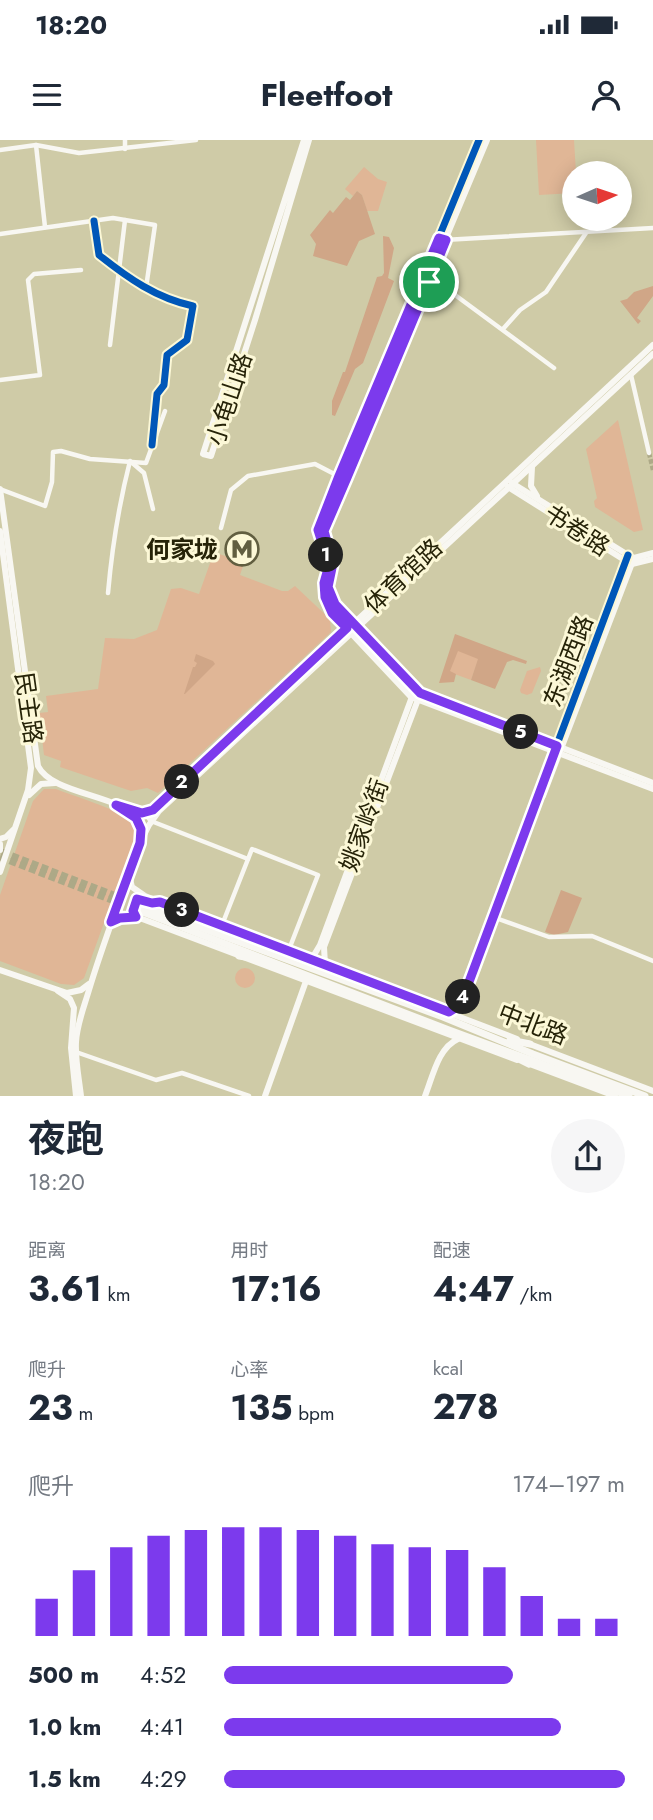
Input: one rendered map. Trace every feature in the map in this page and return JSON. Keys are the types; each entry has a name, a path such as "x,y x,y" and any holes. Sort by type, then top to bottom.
{"main road":[{"name":"小龟山路","path":"306,140 255,320 211,456 203,454 306,140"},
{"path":"343,478 479,140"},
{"path":"487,140 429,282 318,530 329,565 324,583 325,597 332,613 352,628 416,695 653,783"},
{"name":"体育馆路","path":"144,813 157,806 509,484 653,345"},
{"name":"体育馆路","path":"79,1096 76,1040 83,1011 111,922 140,843 152,821 352,628 498,498 509,484 532,467 653,354"},
{"path":"532,467 532,488 544,502"},
{"name":"书卷路","path":"509,484 521,495 630,559 653,559"},
{"name":"书卷路","path":"509,484 544,502 630,559 653,553"},
{"name":"民主路","path":"0,489 34,761"},
{"path":"498,498 521,495"},
{"name":"民主路","path":"0,531 34,761"},
{"name":"东湖西路","path":"464,1018 465,999 630,559"},
{"name":"姚家岭街","path":"311,960 320,945 416,695"},
{"name":"姚家岭街","path":"325,965 324,947 416,695"},
{"path":"558,749 653,789"},
{"path":"34,761 42,772 60,784 144,813"},
{"path":"0,872 25,801 34,761"},
{"path":"25,801 41,783 60,784"},
{"path":"116,805 137,820 141,832 140,843"},
{"path":"0,850 0,841 9,835 16,825"},
{"name":"中北路","path":"129,873 135,890 160,902 650,1091"},
{"path":"139,911 133,911 136,899 160,902"},
{"path":"111,922 139,911"},
{"name":"中北路","path":"139,911 239,956 458,1039 650,1091"},
{"name":"中北路","path":"139,911 381,994 495,1037 531,1059 615,1096"},
{"name":"东湖西路","path":"449,1012 461,1002 495,917"},
{"path":"243,934 274,958"},
{"path":"239,956 274,958"},
{"name":"中北路","path":"274,958 384,1005 629,1096"},
{"path":"0,970 58,991 71,993 92,981"},
{"path":"265,1096 306,981"},
{"path":"58,991 70,999 74,1008 71,1048 79,1096"},
{"path":"381,994 410,997"},
{"path":"363,1003 384,1005"},
{"path":"439,1032 443,1052"},
{"path":"495,1037 530,1044"},
{"path":"425,1096 443,1052 458,1039"}],"street":[{"path":"125,140 125,149"},
{"path":"0,150 36,145 79,153 196,140"},
{"path":"36,145 45,228"},
{"path":"0,234 113,218 155,225 146,288"},
{"path":"93,220 99,255 146,288 171,301 193,306 187,340 167,355 164,385 156,394 152,445"},
{"path":"110,345 125,220"},
{"path":"439,238 446,240 653,228"},
{"path":"503,329 520,310 546,292 587,233"},
{"path":"0,380 40,375 28,280 34,274 81,270"},
{"path":"429,282 451,292 554,368"},
{"path":"631,375 649,453"},
{"path":"0,489 45,506 52,482 53,452 61,451 90,459 146,463 165,411"},
{"path":"130,461 144,473 153,509"},
{"path":"108,593 111,554 130,461"},
{"path":"221,528 230,490 248,476 315,464 343,478"},
{"path":"144,813 152,821 248,859"},
{"path":"222,925 252,849 318,875 288,951"},
{"path":"495,917 550,937 592,936 653,961"},
{"path":"76,1052 156,1080 182,1073 249,1096"}],"shaded area":[{"path":"536,140 574,140 575,161 562,161 562,194 539,195"},
{"path":"364,167 378,179 387,182 378,211 367,211 362,195 357,191 353,196 345,189"},
{"path":"357,191 362,195 375,234 359,241 347,266 313,256 316,244 310,235 330,210 333,213 346,197 350,200"},
{"path":"383,236 389,237 394,248 388,278 394,281 363,363 355,369 335,416 332,415 332,401 345,372 377,277 384,273"},
{"path":"653,286 653,296 637,318 641,321 638,324 620,301 627,299 634,292"},
{"path":"618,420 643,530 634,532 595,507 594,501 597,498 586,449"},
{"path":"214,552 244,563 240,575 282,591 288,591 295,586 330,619 331,632 158,793 147,788 131,791 60,767 61,761 44,755 39,713 48,712 46,696 98,689 105,638 134,639 157,630 171,589 181,588 199,594"},
{"path":"455,634 527,661 526,664 513,660 507,662 495,689 471,680 478,659 458,651 450,671 456,674 454,682 439,683"},
{"path":"457,650 479,658 471,680 449,672"},
{"path":"196,654 215,664 184,694 193,667 197,663 194,661"},
{"path":"540,667 541,671 532,693 521,693 527,671"},
{"path":"44,789 56,789 115,811 129,819 134,829 134,840 84,978 74,985 61,984 0,961 0,895 33,801"},
{"path":"561,890 582,898 568,932 554,935 545,932"},
{"path":"241,968 249,968 255,978 249,988 241,988 235,982 235,974"}],"tunnel":[{"path":"649,453 653,470"},
{"path":"2,852 142,906"},
{"path":"0,857 140,911"}],"cycle path":[{"path":"347,628 332,613 325,597 324,586 329,565 318,530 479,140"},
{"path":"94,221 99,255 143,286 167,298 193,306 187,340 167,355 164,385 157,394 152,445"},
{"path":"449,1012 457,1007 462,998 628,555"}],"place":[{"name":"何家垅","path":"242,549"}],"route":[{"path":"429,282 346,480 339,476 318,530 329,565 324,583 325,597 332,613 347,628 153,810 142,813 116,805 136,818 141,835 111,922 120,918 136,917 133,907 137,899 160,902 449,1012 457,1007 463,998 557,746 412,688 335,604 329,592 333,563 324,531 346,480 339,476 439,238 446,240 429,282"}]}
